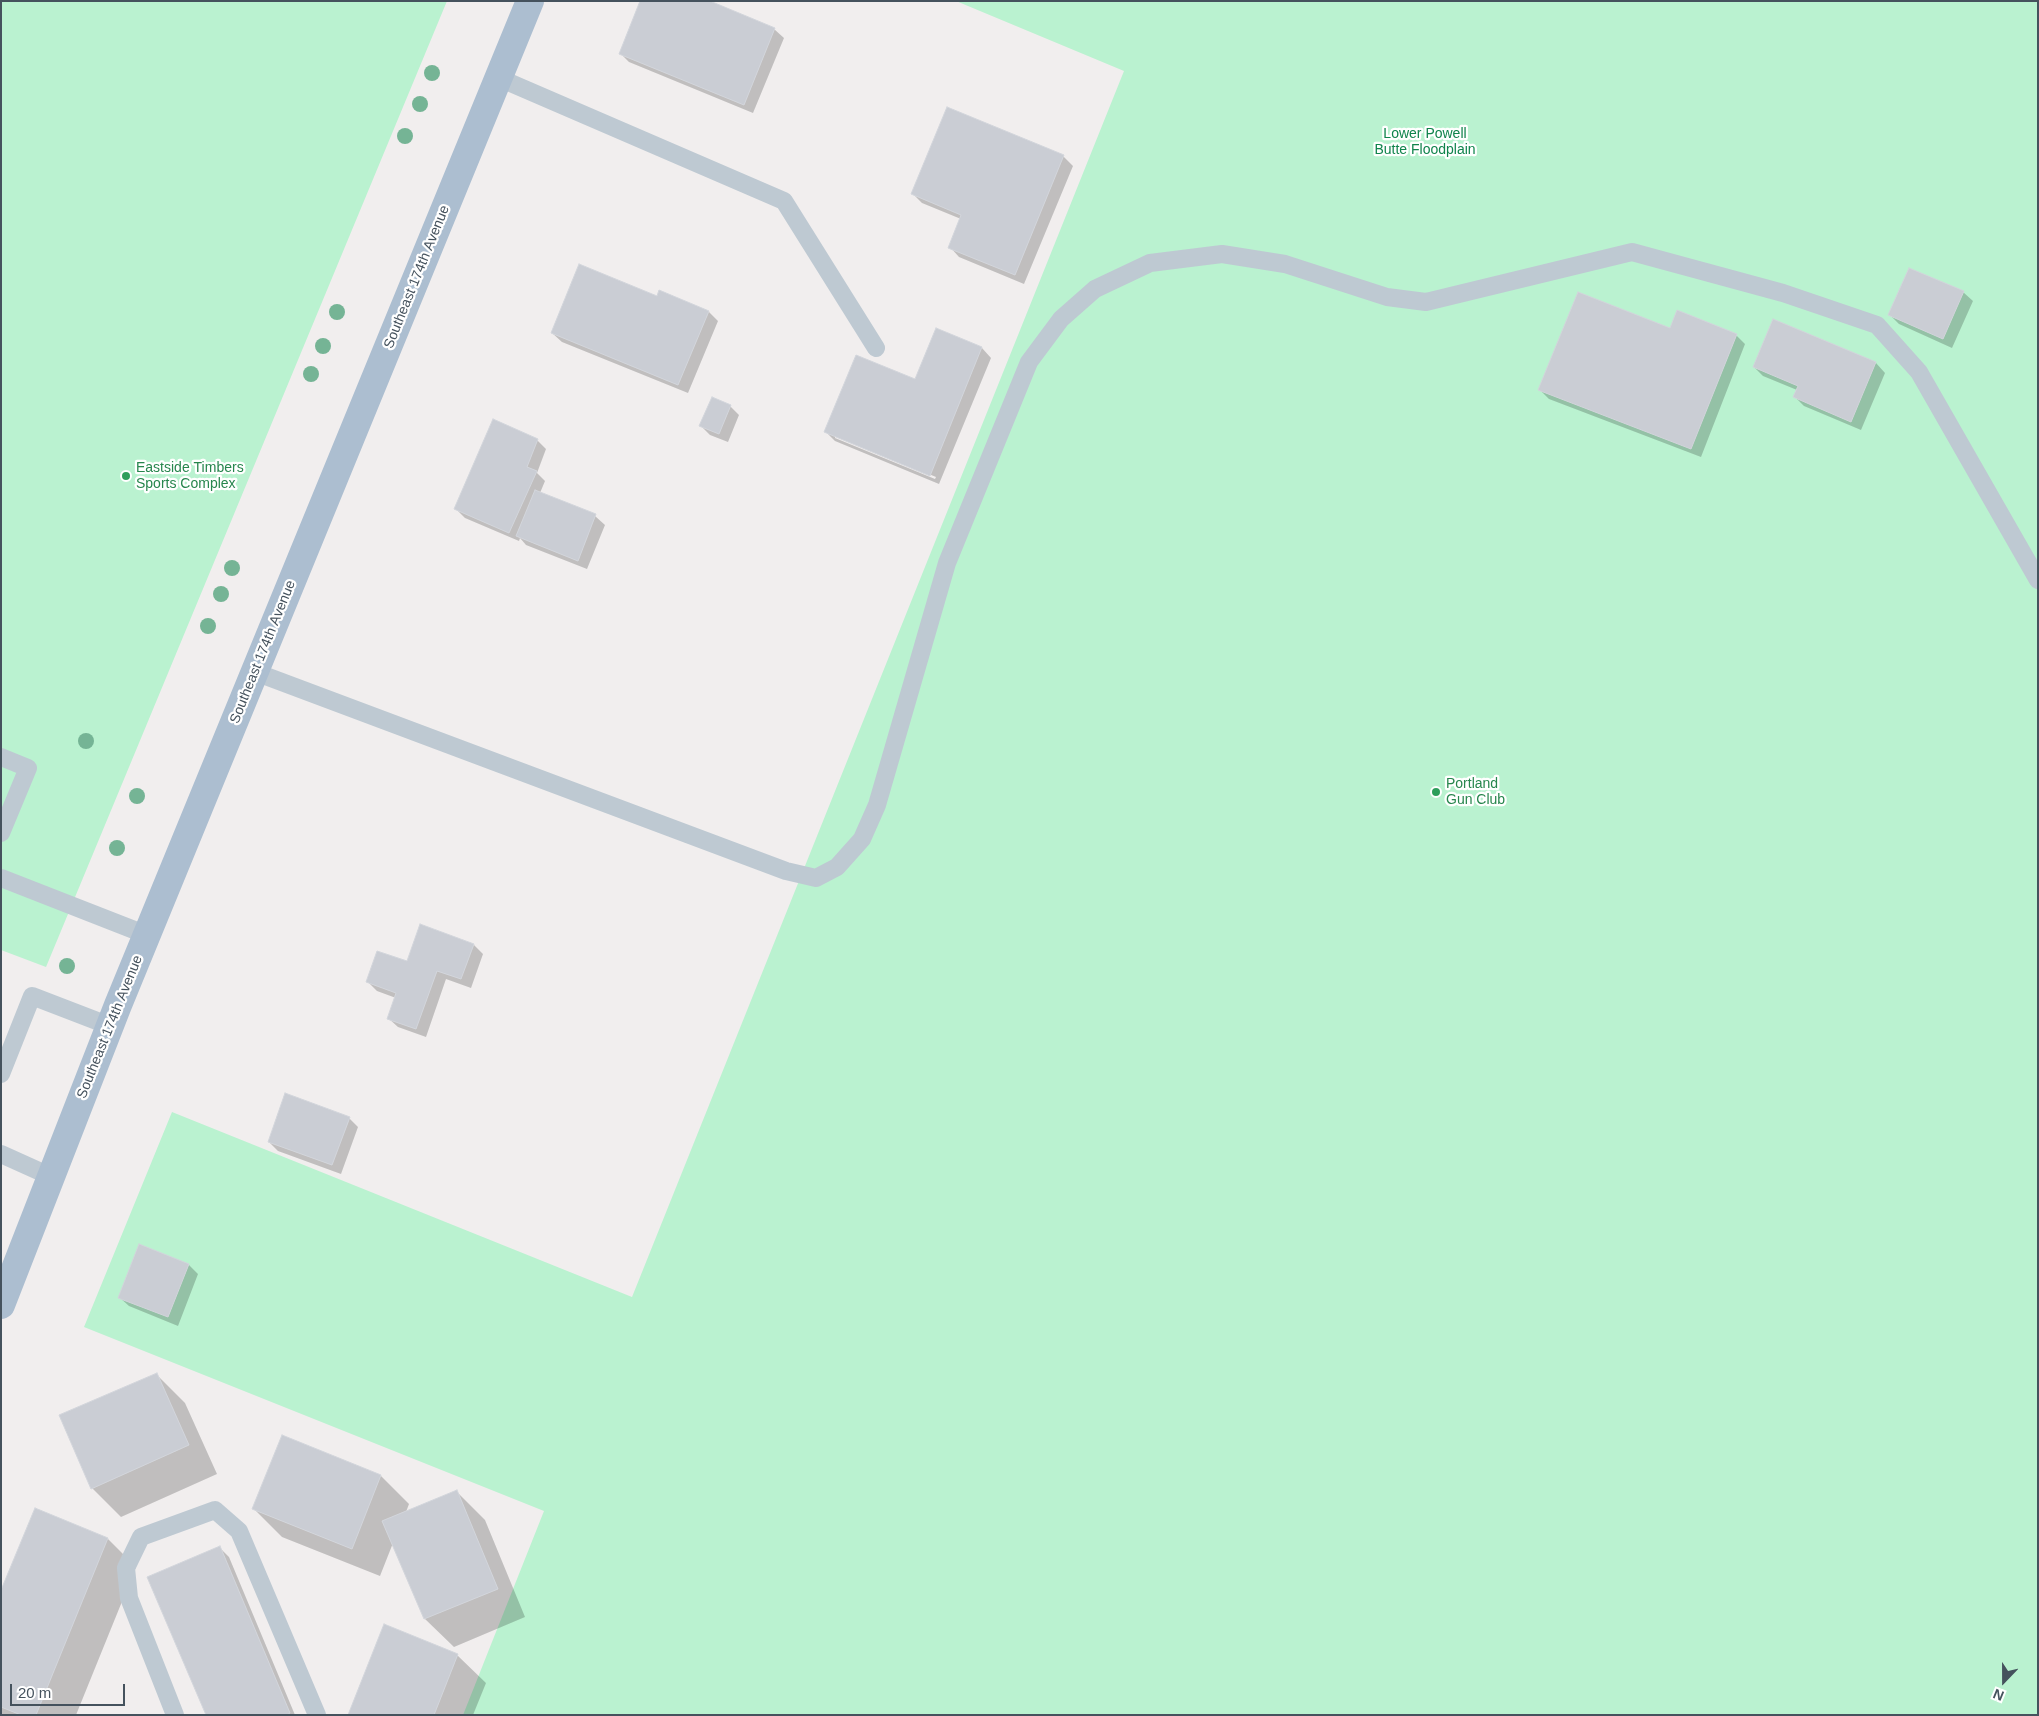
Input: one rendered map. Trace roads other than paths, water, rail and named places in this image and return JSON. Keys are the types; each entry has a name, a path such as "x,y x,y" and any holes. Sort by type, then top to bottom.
{"main road":[{"name":"Southeast 174th Avenue","path":"1,1305 146,935 530,1"}],"lane":[{"path":"498,78 784,201 876,348"},
{"path":"255,672 786,871 816,878 837,867 862,839 877,805 948,563 1029,362 1061,319 1095,289 1150,263 1222,254 1285,264 1388,297 1426,302 1632,252 1783,293 1877,325 1919,372 2038,580"},
{"path":"1,757 28,768 1,833"},
{"path":"1,878 146,935"},
{"path":"1,1074 32,996 110,1026"},
{"path":"1,1154 52,1177"},
{"path":"176,1715 129,1598 126,1568 141,1537 215,1510 239,1531 317,1715"}],"place":[{"name":"Eastside Timbers Sports Complex","path":"126,476"},
{"name":"Portland Gun Club","path":"1436,792"}],"park label":[{"name":"Lower Powell Butte Floodplain","path":"1425,142"}]}
